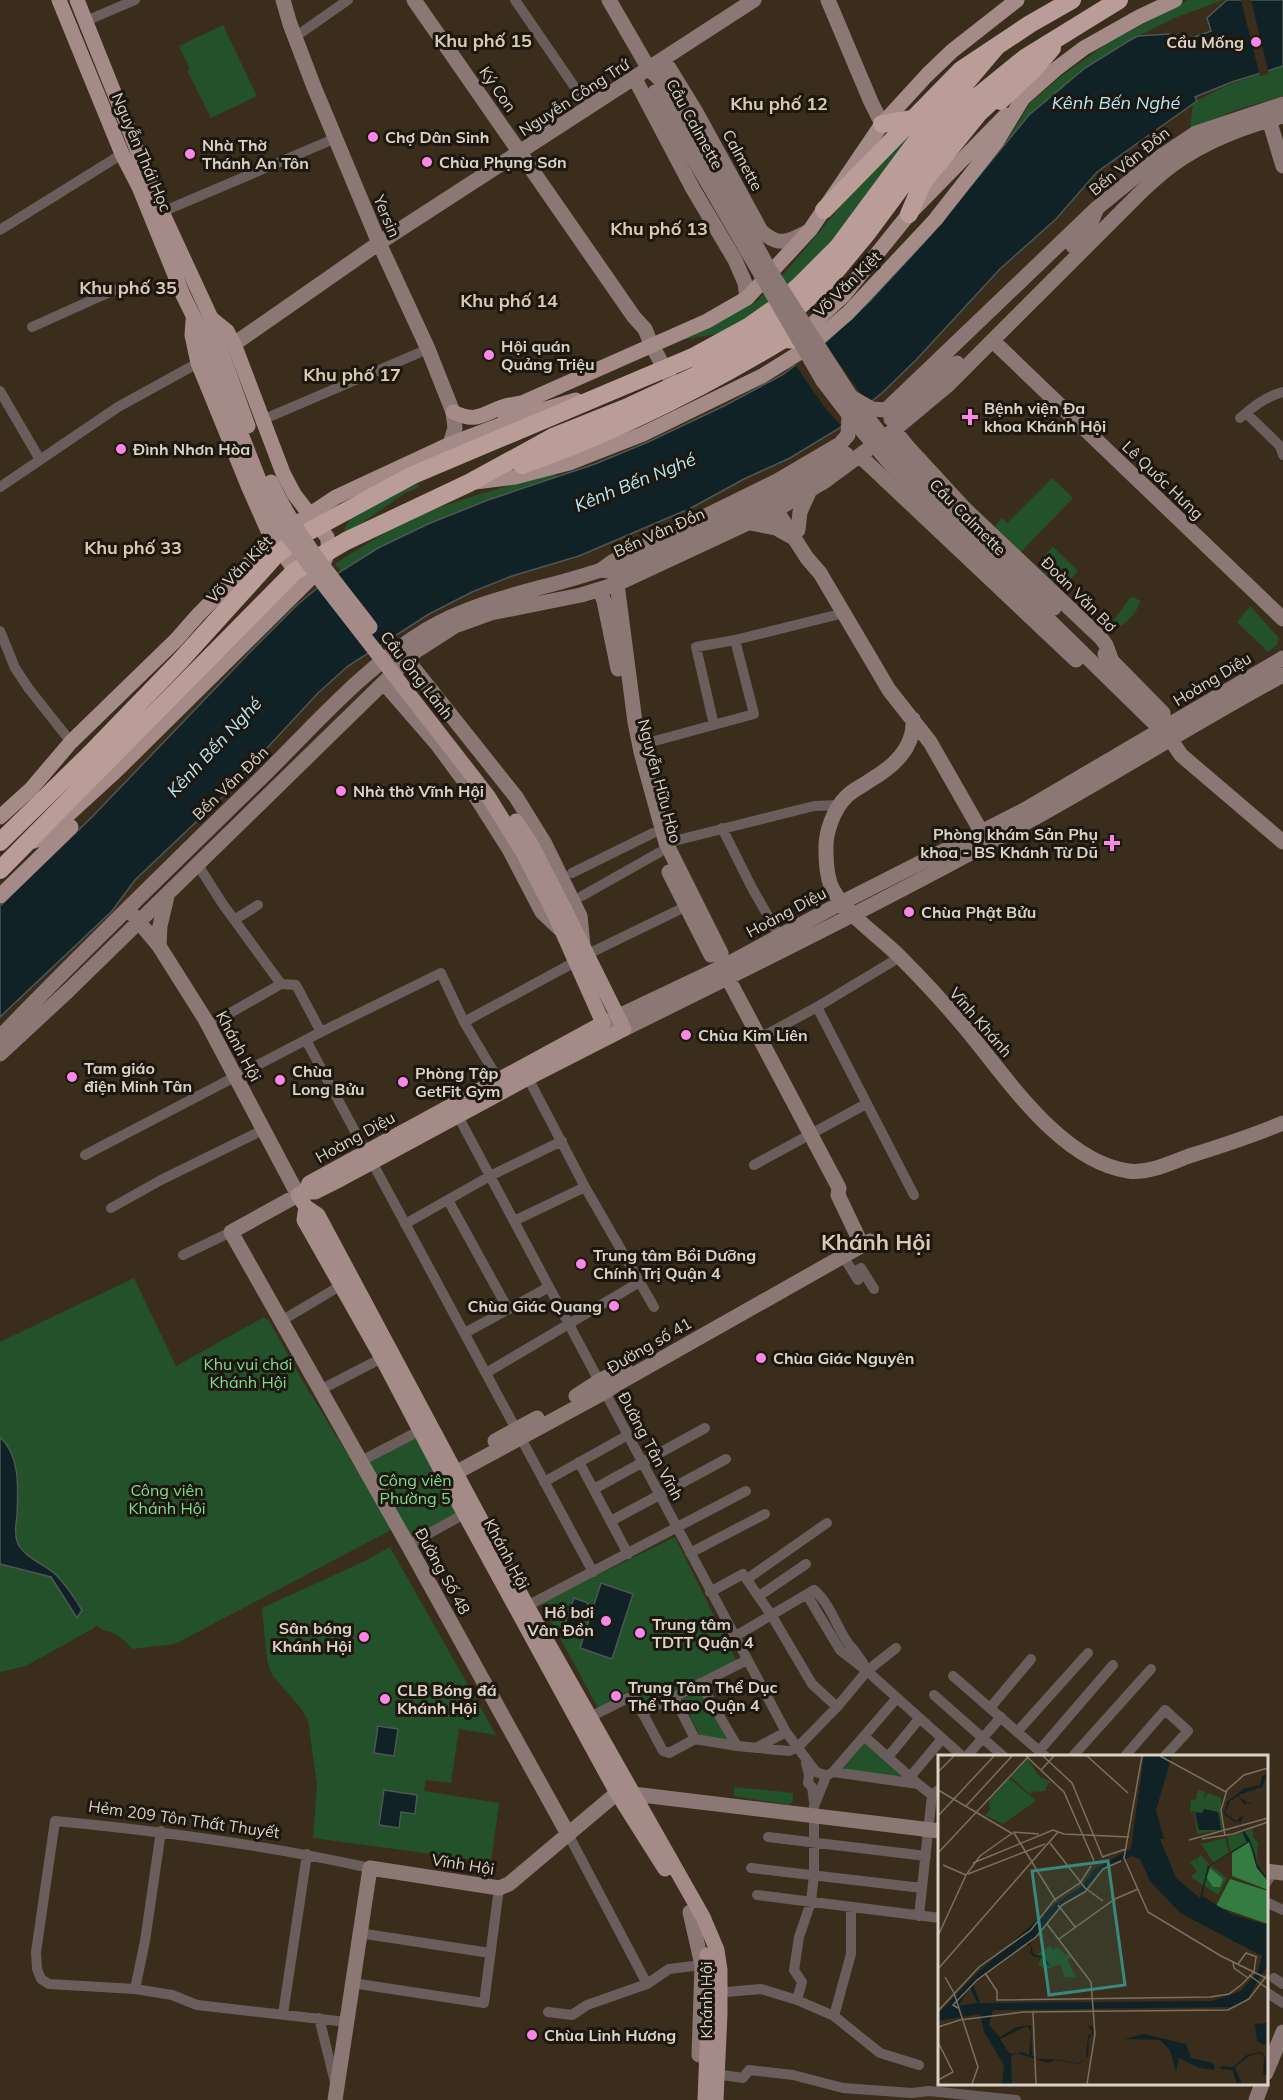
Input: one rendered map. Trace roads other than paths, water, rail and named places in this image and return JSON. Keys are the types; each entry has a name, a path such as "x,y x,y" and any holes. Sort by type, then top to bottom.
{"highway":[{"path":"997,46 1072,0"},
{"path":"909,214 923,182 985,120 1060,37 1121,1"},
{"name":"Võ Văn Kiệt","path":"0,870 328,551 469,483 555,436 695,376 755,341 830,278 856,248 946,127 967,105 1025,58 1060,37"},
{"name":"Võ Văn Kiệt","path":"824,210 961,70 997,46"},
{"name":"Võ Văn Kiệt","path":"0,842 90,754 277,545 320,520 413,475 695,356 748,327 774,308 838,247 921,135 997,46"},
{"path":"882,124 911,119"},
{"path":"469,483 630,421 689,394 784,339 803,335"},
{"path":"320,520 330,527 339,539 346,541"}],"main road":[{"name":"Nguyễn Thái Học","path":"59,0 193,318 192,335 198,363 249,488 264,523 299,577"},
{"name":"Nguyễn Thái Học","path":"77,0 209,327"},
{"name":"Yersin","path":"283,0 295,36 379,243 428,349 453,412 455,428 450,444"},
{"name":"Ký Con","path":"414,0 634,317 639,332 651,344 674,386"},
{"path":"609,0 649,69"},
{"name":"Nguyễn Công Trứ","path":"234,344 379,243 754,0"},
{"path":"828,0 882,124"},
{"name":"Võ Văn Kiệt","path":"502,424 524,402 707,321 747,298 810,230 882,124 952,51 1017,0"},
{"name":"Võ Văn Kiệt","path":"469,483 516,477 569,463 643,434 762,376 807,348 848,313 935,220 997,141 1023,98 1084,48 1175,0"},
{"path":"70,26 86,21"},
{"name":"Calmette","path":"664,60 696,112 757,225 767,236 783,243 810,230"},
{"name":"Cầu Calmette","path":"649,69 803,335 823,381 849,415 892,466 1050,612 1111,659"},
{"path":"635,79 725,243 745,283 747,298"},
{"path":"985,120 1023,98"},
{"name":"Bến Vân Đồn","path":"0,1037 300,740 343,694 406,643 425,630 468,609 601,570 616,572 810,490 860,456 948,385 1169,166 1204,145 1273,115 1283,105"},
{"path":"1273,115 1283,166"},
{"name":"Bến Vân Đồn","path":"0,1054 428,642 455,626 511,608 600,590 617,584 750,523 807,479 856,447 919,397 972,350 1087,232 1097,208 1157,159 1196,133 1273,115"},
{"path":"851,397 876,410 889,408 1097,208"},
{"path":"803,335 843,296 909,214"},
{"path":"725,243 757,225"},
{"name":"Nguyễn Thái Học","path":"193,318 209,327 227,331 283,473 294,494 320,520 330,544 328,551"},
{"name":"Cầu Ông Lãnh","path":"209,327 266,472 291,519 314,553 509,810 531,844 559,911 621,1023"},
{"name":"Cầu Calmette","path":"803,335 888,444 1050,612 1096,667"},
{"name":"Lê Quốc Hưng","path":"993,341 1281,615"},
{"name":"Võ Văn Kiệt","path":"320,520 336,497 450,444 558,404 602,396"},
{"path":"453,412 465,418 475,418 504,406 524,402"},
{"path":"601,570 777,481 833,450 848,435 849,415"},
{"name":"Đoàn Văn Bơ","path":"894,430 965,509 1101,638 1111,659 1163,712 1166,734"},
{"name":"Đoàn Văn Bơ","path":"860,456 1074,659 1096,667 1166,734 1181,755 1283,842"},
{"path":"249,488 283,473"},
{"path":"797,534 800,512 810,490"},
{"path":"294,494 305,499 336,497"},
{"path":"777,502 813,555 815,564 889,690 930,742 984,837"},
{"path":"258,554 262,545 264,523"},
{"path":"750,523 797,534"},
{"name":"Võ Văn Kiệt","path":"0,818 31,789 71,742 176,640 258,554 277,545"},
{"name":"Võ Văn Kiệt","path":"24,845 44,837 116,771 299,577"},
{"name":"Nguyễn Hữu Hào","path":"617,584 612,604 625,717 653,833 663,848 690,904 712,957 725,972 839,1188 846,1192 864,1239"},
{"name":"Nguyễn Hữu Hào","path":"600,590 612,604 663,848"},
{"name":"Hoàng Diệu","path":"231,1232 315,1192 498,1079 725,972 1029,814 1166,734 1283,658"},
{"path":"407,660 516,797 545,844 580,916 582,954"},
{"name":"Hoàng Diệu","path":"1166,734 1283,675"},
{"path":"384,683 437,744 476,797 509,849 542,912 560,929"},
{"path":"401,702 426,683"},
{"path":"908,745 914,730 913,719"},
{"path":"908,745 916,742 930,742"},
{"name":"Vĩnh Khánh","path":"908,745 900,757 880,775 847,795 839,806 831,824 825,848 828,875 833,890 848,908 900,957 978,1043 1043,1122 1099,1162 1129,1171 1152,1169 1283,1123"},
{"name":"Võ Văn Kiệt","path":"0,896 107,791 116,771"},
{"path":"114,945 138,940 159,946 160,926 168,894"},
{"name":"Hoàng Diệu","path":"725,972 780,937 848,908"},
{"name":"Khánh Hội","path":"128,909 159,946 209,1025 263,1130 303,1198 318,1215 448,1471 591,1717 694,1910 709,1955 698,2100"},
{"name":"Cầu Ông Lãnh","path":"559,911 560,929 582,954 606,1030"},
{"name":"Hoàng Diệu","path":"369,1157 458,1116 528,1078 606,1030"},
{"name":"Khánh Hội","path":"303,1198 304,1220 382,1358 419,1431 448,1471 466,1513 617,1793 694,1910 711,1919 726,1963 721,2100"},
{"name":"Đường Số 48","path":"231,1232 568,1834"},
{"name":"Đường số 41","path":"448,1471 517,1434 590,1388 617,1384 843,1256 864,1239"},
{"name":"Đường số 41","path":"602,1386 612,1376 864,1239"},
{"name":"Vĩnh Hội","path":"370,1868 499,1888 509,1884 617,1793"},
{"path":"633,1794 814,1809 934,1831"},
{"path":"335,2093 370,1868"},
{"path":"705,2100 709,1955"},
{"path":"709,1955 720,1970 721,1988 716,2100"},
{"path":"1268,2068 1283,2032"},
{"path":"1256,2100 1262,2085"}],"street":[{"path":"86,21 135,0"},
{"path":"295,36 348,0"},
{"path":"515,0 589,108"},
{"path":"162,212 336,138"},
{"path":"0,230 122,154"},
{"path":"32,327 121,287"},
{"path":"262,420 428,349"},
{"path":"0,487 39,458 138,395 198,363"},
{"path":"0,391 39,458"},
{"path":"1283,392 1269,396 1243,416 1280,446 1283,455"},
{"path":"714,725 696,647 735,640 844,613"},
{"path":"0,631 15,668 71,742"},
{"path":"640,745 754,714 735,640"},
{"path":"582,896 663,848 722,828 814,806 839,806"},
{"path":"722,828 780,937"},
{"path":"572,873 653,833"},
{"path":"198,865 280,984"},
{"path":"464,1022 582,954 690,904"},
{"path":"234,920 258,905"},
{"path":"760,1038 900,957"},
{"path":"85,1155 321,1032 441,973 464,1022 498,1079"},
{"path":"209,1025 280,984 296,985 321,1032"},
{"path":"817,1007 914,1195"},
{"path":"306,1040 593,1572"},
{"path":"528,1078 585,1187 638,1283 654,1307"},
{"path":"754,1165 866,1104"},
{"name":"Đường Tân Vĩnh","path":"458,1116 734,1637 786,1732 802,1751 819,1778 814,1809 814,1875 811,1902 799,1937 794,1970 802,1982 797,2000"},
{"path":"111,1208 161,1180 263,1130"},
{"path":"405,1224 490,1176 562,1141"},
{"path":"514,1221 585,1187"},
{"path":"448,1200 508,1310"},
{"name":"Hoàng Diệu","path":"183,1256 231,1232"},
{"path":"843,1256 855,1276 861,1268 874,1289"},
{"path":"486,1373 638,1283"},
{"path":"281,1321 340,1286"},
{"path":"465,1334 549,1287"},
{"path":"320,1390 382,1358"},
{"path":"594,1489 705,1428"},
{"path":"361,1461 419,1431"},
{"path":"544,1482 628,1435"},
{"path":"611,1521 726,1459"},
{"path":"579,1462 628,1554"},
{"path":"527,1606 746,1491"},
{"path":"408,1545 466,1513"},
{"path":"690,1553 765,1514"},
{"path":"710,1592 745,1577 827,1523"},
{"path":"759,1596 806,1564"},
{"path":"745,1577 772,1616 812,1684 837,1707"},
{"path":"734,1637 814,1590 822,1598 848,1643 862,1659 867,1671 961,1755"},
{"path":"591,1717 634,1697 663,1751 669,1753 695,1739 737,1746 802,1751 867,1671 896,1648"},
{"path":"1017,1732 1088,1653"},
{"path":"990,1708 1031,1659"},
{"path":"642,1713 747,1660"},
{"path":"953,1676 1042,1754 1113,1665"},
{"path":"1073,1755 1151,1669"},
{"path":"700,1683 737,1746"},
{"path":"934,1695 1002,1755"},
{"path":"674,1697 695,1739"},
{"path":"819,1778 864,1736 896,1699"},
{"path":"1126,1755 1165,1710 1188,1731 1166,1755"},
{"path":"968,1755 1000,1717"},
{"path":"888,1757 919,1719"},
{"path":"756,1748 786,1732"},
{"path":"864,1736 914,1780 936,1792 934,1831 926,1856 919,1916"},
{"path":"914,1780 942,1739"},
{"path":"819,1778 914,1780"},
{"name":"Hẻm 209 Tôn Thất Thuyết","path":"135,1989 49,1983 41,1979 37,1969 36,1952 56,1821 161,1831 307,1854"},
{"path":"161,1831 145,1941 135,1989 172,1995 197,2005 347,2022"},
{"path":"568,1834 647,1984"},
{"path":"768,1837 926,1856"},
{"path":"283,2014 307,1854"},
{"name":"Vĩnh Hội","path":"307,1854 370,1868"},
{"path":"751,1868 922,1888"},
{"path":"352,1983 484,2003 499,1888"},
{"path":"757,1895 938,1918"},
{"path":"1268,1903 1283,1910"},
{"path":"834,2016 851,1954 851,1907"},
{"path":"359,1933 490,1953"},
{"path":"548,2012 572,2015 587,2005 647,1984 669,1969 709,1955"},
{"path":"726,1992 761,1989 797,2000 834,2016 880,2053 919,2066"},
{"path":"1268,1993 1283,2003"},
{"path":"320,2018 335,2093"},
{"path":"723,2075 743,2078 749,2070 793,2076 843,2088 912,2093 929,2091 1016,2100"}],"water":[{"name":"Kênh Bến Nghé","path":"1227,0 1283,0 1283,66 1232,82 1195,97 1197,101 1097,172 1056,219 1000,269 916,360 883,392 838,429 790,458 744,479 691,508 579,556 512,576 472,592 429,614 348,666 318,693 237,783 135,880 112,911 0,1017 0,906 92,817 297,605 327,580 378,548 428,524 488,500 595,464 648,442 782,375 825,343 870,301 928,238 1029,115 1085,68 1138,36 1169,34 1174,45 1211,31 1207,18"},
{"path":"0,1437 12,1454 17,1474 16,1534 18,1544 25,1553 54,1573 66,1586 82,1610 77,1618 51,1577 0,1564"},
{"name":"Hồ bơi Vân Đồn","path":"601,1583 633,1594 612,1659 580,1648"},
{"path":"574,1598 588,1603 577,1634 563,1629"},
{"path":"378,1726 398,1729 394,1756 374,1753"},
{"path":"384,1790 417,1795 415,1814 401,1812 399,1828 379,1825"}],"place":[{"name":"Cầu Mống","path":"1256,42"},
{"name":"Chợ Dân Sinh","path":"373,137"},
{"name":"Nhà Thờ Thánh An Tôn","path":"190,154"},
{"name":"Chùa Phụng Sơn","path":"427,162"},
{"name":"Hội quán Quảng Triệu","path":"489,355"},
{"name":"Bệnh viện Đa khoa Khánh Hội","path":"970,417"},
{"name":"Đình Nhơn Hòa","path":"121,449"},
{"name":"Nhà thờ Vĩnh Hội","path":"341,791"},
{"name":"Phòng khám Sản Phụ khoa - BS Khánh Từ Dũ","path":"1112,843"},
{"name":"Chùa Phật Bửu","path":"909,912"},
{"name":"Chùa Kim Liên","path":"686,1035"},
{"name":"Tam giáo điện Minh Tân","path":"72,1077"},
{"name":"Chùa Long Bửu","path":"280,1080"},
{"name":"Phòng Tập GetFit Gym","path":"403,1082"},
{"name":"Trung tâm Bồi Dưỡng Chính Trị Quận 4","path":"581,1264"},
{"name":"Chùa Giác Quang","path":"614,1306"},
{"name":"Chùa Giác Nguyên","path":"761,1358"},
{"name":"Hồ bơi Vân Đồn","path":"606,1621"},
{"name":"Trung tâm TDTT Quận 4","path":"640,1633"},
{"name":"Sân bóng Khánh Hội","path":"364,1637"},
{"name":"Trung Tâm Thể Dục Thể Thao Quận 4","path":"616,1696"},
{"name":"CLB Bóng đá Khánh Hội","path":"385,1699"},
{"name":"Chùa Linh Hương","path":"532,2035"}],"district":[{"name":"Khu phố 15","path":"483,40"},
{"name":"Khu phố 12","path":"779,103"},
{"name":"Khu phố 13","path":"659,228"},
{"name":"Khu phố 35","path":"128,287"},
{"name":"Khu phố 14","path":"509,300"},
{"name":"Khu phố 17","path":"352,374"},
{"name":"Khu phố 33","path":"133,547"},
{"name":"Khánh Hội","path":"876,1242"}],"park label":[{"name":"Khu vui chơi Khánh Hội","path":"248,1373"},
{"name":"Công viên Phường 5","path":"415,1489"},
{"name":"Công viên Khánh Hội","path":"167,1499"}]}
